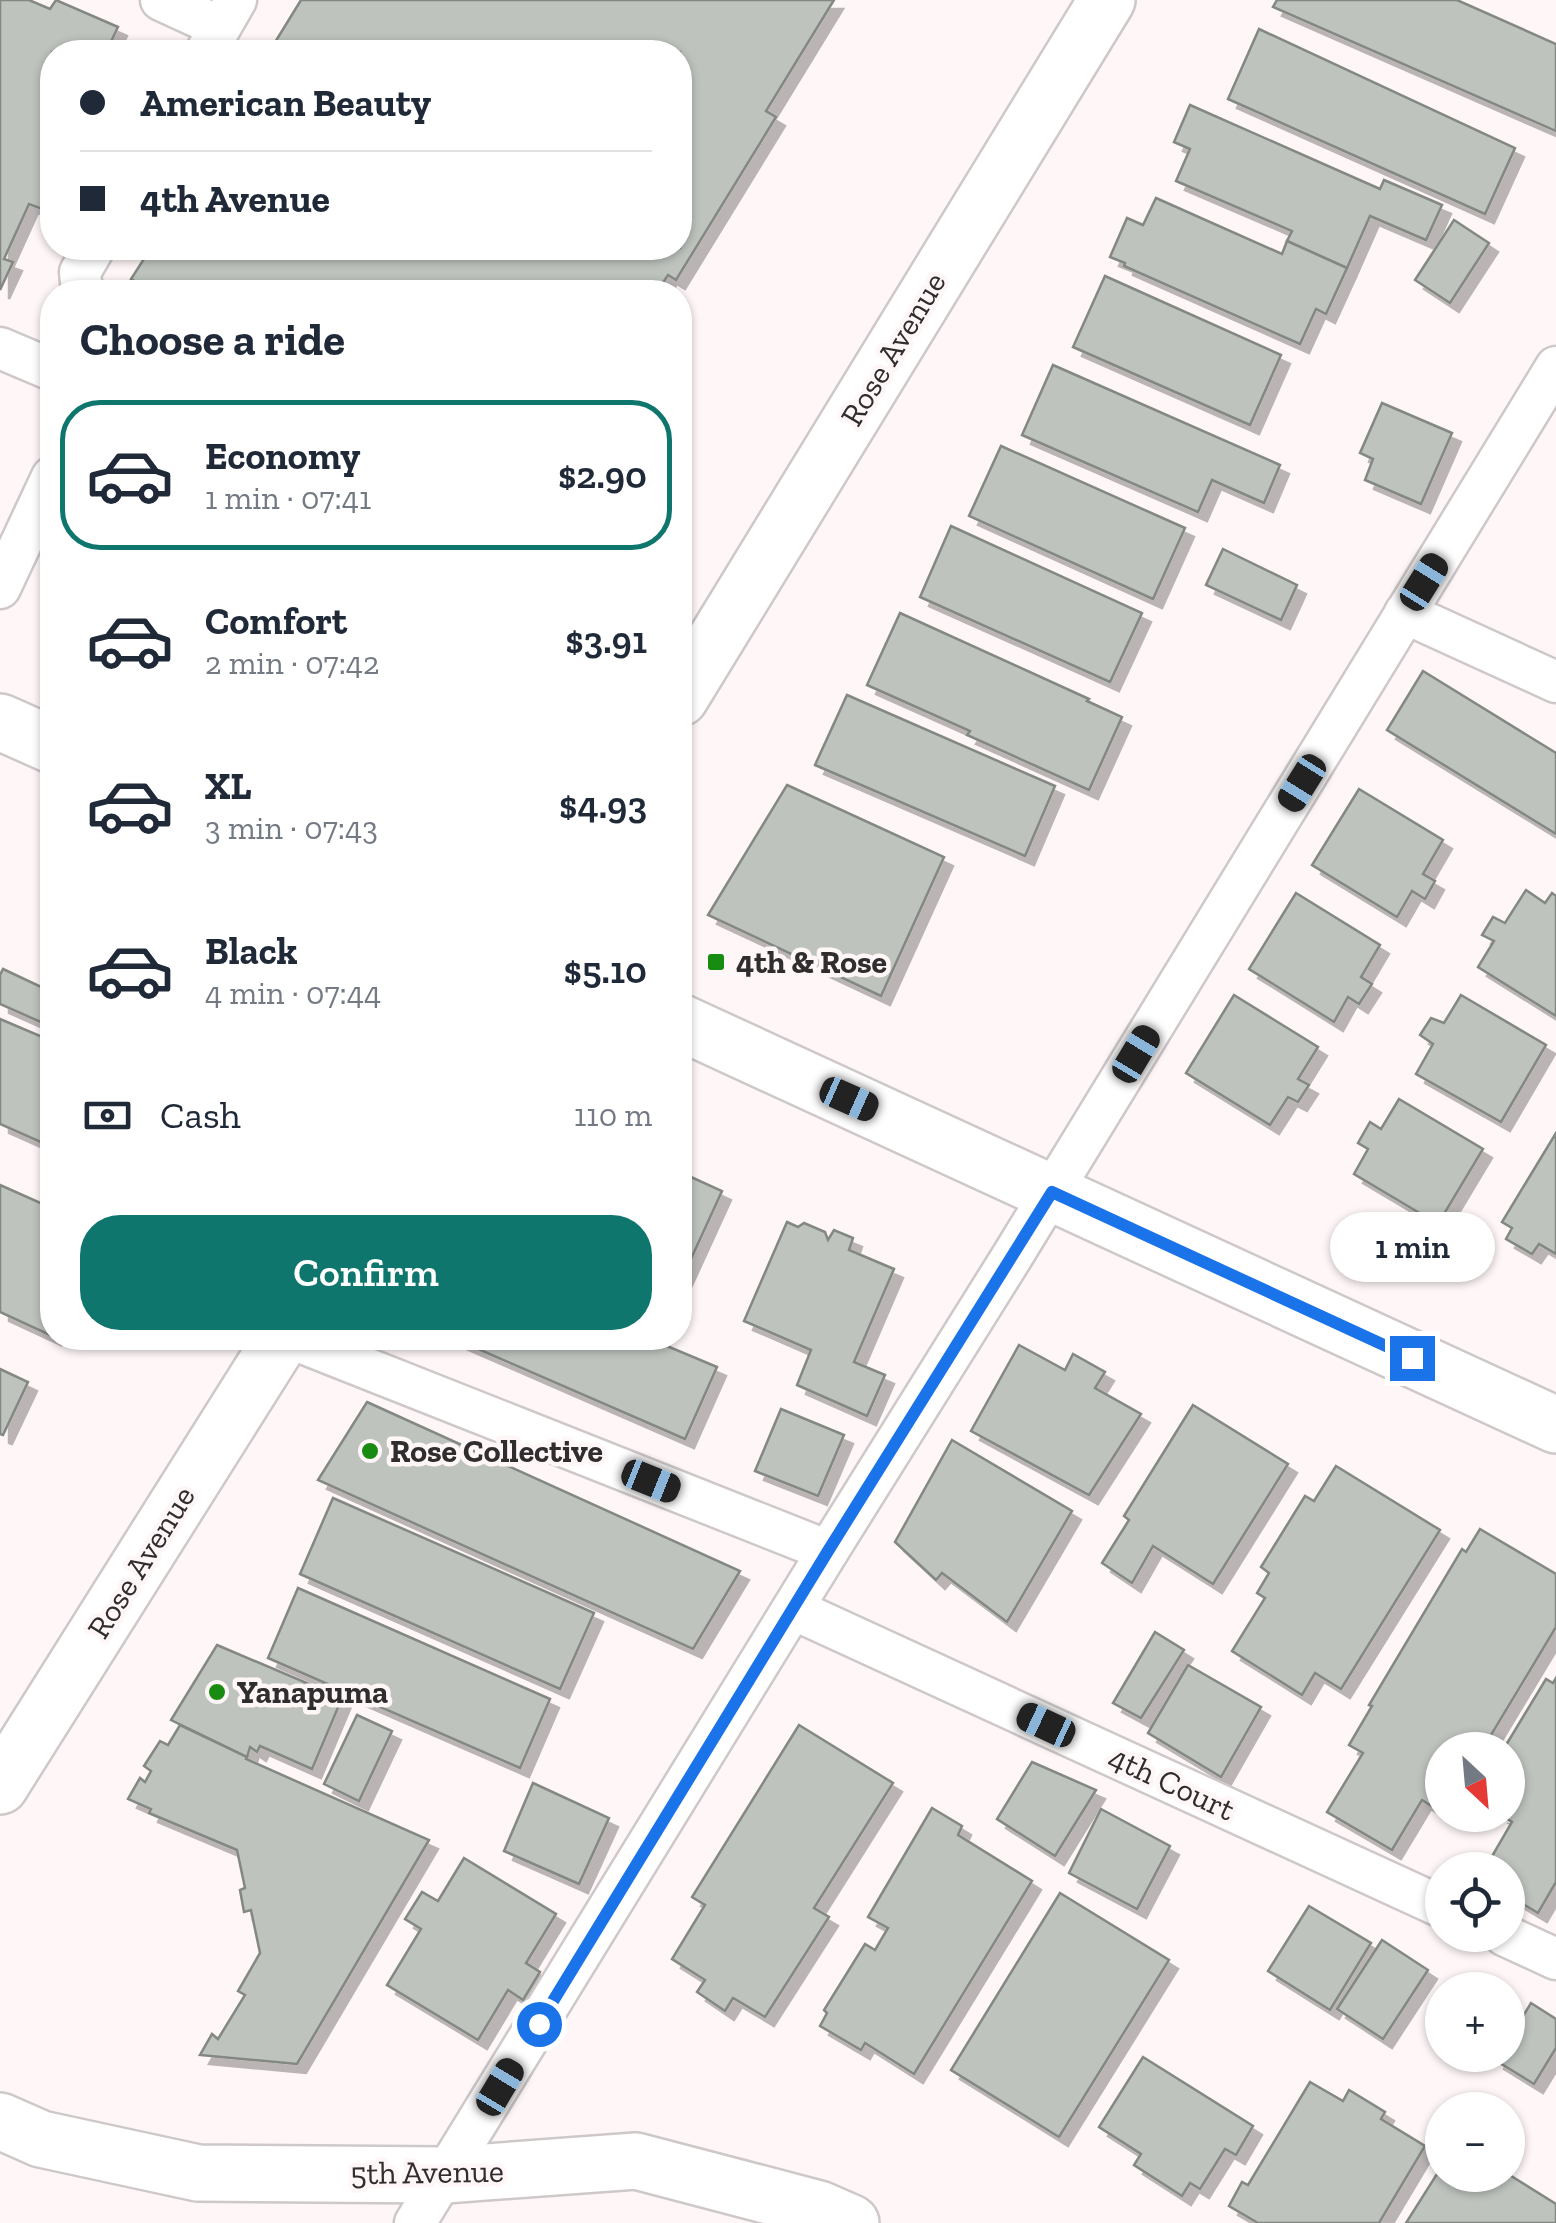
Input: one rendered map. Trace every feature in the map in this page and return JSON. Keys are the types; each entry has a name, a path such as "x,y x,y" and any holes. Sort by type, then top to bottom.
{"street":[{"name":"Rose Avenue","path":"692,678 1106,0"},
{"path":"0,722 40,739"},
{"path":"692,1027 1556,1425"},
{"name":"Rose Avenue","path":"0,1786 274,1350"},
{"name":"5th Avenue","path":"0,2121 41,2139 198,2174 445,2175 636,2161 819,2209 851,2223"}],"lane":[{"path":"162,0 220,26"},
{"path":"0,348 40,365"},
{"path":"415,2223 1556,366"},
{"path":"0,588 40,503"},
{"path":"1405,613 1556,682"},
{"path":"320,1350 828,1551"},
{"name":"4th Court","path":"793,1609 1425,1899"},
{"path":"1525,1945 1556,1959"}],"building":[{"path":"0,0 29,0 50,9 56,0 118,27 112,40 40,40 40,208 29,204 4,259 13,262 0,290"},
{"path":"301,0 834,0 766,111 776,117 692,254 692,40 276,40"},
{"path":"1277,0 1457,0 1556,44 1556,131 1273,7"},
{"path":"1259,29 1515,148 1485,214 1228,99"},
{"path":"1190,105 1380,189 1384,180 1442,205 1426,240 1370,216 1347,268 1287,241 1292,231 1176,181 1190,149 1174,142"},
{"path":"1156,198 1282,254 1287,241 1347,268 1326,314 1316,309 1300,344 1110,257 1127,218 1143,225"},
{"path":"1454,220 1489,243 1450,303 1415,280"},
{"path":"143,260 688,260 676,280 668,275 665,280 131,279"},
{"path":"1105,276 1281,355 1250,425 1073,347"},
{"path":"1053,365 1280,465 1264,503 1212,480 1198,512 1022,435"},
{"path":"1382,403 1452,433 1421,504 1365,480 1373,459 1360,453"},
{"path":"1001,446 1185,528 1153,599 969,516"},
{"path":"951,526 1142,613 1110,682 920,597"},
{"path":"1223,549 1297,585 1281,620 1206,585"},
{"path":"900,613 1122,717 1089,790 867,685"},
{"path":"1423,671 1556,753 1556,834 1387,730"},
{"path":"847,695 1055,786 1025,856 815,765"},
{"path":"787,785 944,857 881,996 708,915"},
{"path":"1359,789 1443,840 1423,874 1435,881 1425,899 1412,891 1397,917 1312,865"},
{"path":"1526,890 1545,903 1552,893 1556,896 1556,1016 1478,967 1494,941 1482,935 1493,917 1505,923"},
{"path":"1296,893 1380,945 1361,977 1372,984 1359,1004 1348,997 1334,1022 1249,969"},
{"path":"3,969 40,986 40,1022 0,1004"},
{"path":"1234,995 1318,1047 1298,1079 1309,1085 1298,1102 1288,1097 1270,1125 1186,1073"},
{"path":"1461,995 1546,1045 1501,1122 1416,1074 1433,1044 1420,1035 1431,1018 1444,1023"},
{"path":"0,1019 40,1036 40,1142 0,1124"},
{"path":"1399,1099 1483,1149 1438,1224 1354,1174 1368,1149 1358,1143 1370,1122 1381,1129"},
{"path":"1556,1133 1556,1254 1539,1244 1532,1254 1506,1239 1512,1228 1502,1222"},
{"path":"692,1177 722,1191 692,1257"},
{"path":"0,1185 40,1203 40,1330 0,1312"},
{"path":"787,1222 798,1227 804,1223 825,1232 828,1240 834,1230 853,1238 849,1250 894,1269 854,1362 885,1375 867,1416 797,1385 811,1350 744,1321"},
{"path":"1019,1345 1065,1370 1073,1354 1105,1372 1095,1388 1141,1414 1089,1495 971,1431"},
{"path":"481,1350 677,1350 717,1367 685,1439"},
{"path":"0,1369 28,1382 3,1435 0,1434"},
{"path":"367,1402 740,1571 693,1649 318,1480"},
{"path":"1193,1405 1288,1464 1213,1584 1153,1546 1132,1583 1102,1563 1129,1520 1124,1516"},
{"path":"781,1409 844,1435 818,1496 755,1471"},
{"path":"952,1440 1072,1511 1007,1622 942,1573 936,1580 895,1542"},
{"path":"1336,1466 1440,1530 1341,1689 1315,1673 1302,1695 1232,1651 1265,1598 1257,1593 1269,1573 1261,1567 1305,1496 1314,1501"},
{"path":"333,1498 594,1613 560,1689 300,1574"},
{"path":"1480,1529 1556,1574 1556,1627 1493,1732 1425,1732 1425,1802 1422,1800 1392,1850 1327,1812 1363,1753 1349,1745 1372,1706 1369,1705 1462,1549 1466,1552"},
{"path":"298,1588 550,1699 520,1768 268,1658"},
{"path":"1155,1632 1184,1650 1141,1718 1113,1703"},
{"path":"217,1645 342,1698 312,1769 260,1746 257,1752 250,1747 247,1757 171,1720"},
{"path":"1188,1665 1261,1707 1221,1777 1148,1733"},
{"path":"1556,1678 1556,1882 1538,1913 1525,1905 1525,1852 1494,1852 1506,1832 1525,1832 1525,1732 1514,1732 1546,1679 1553,1683"},
{"path":"357,1715 392,1731 359,1801 324,1784"},
{"path":"180,1725 246,1759 429,1840 297,2064 200,2055 212,2034 218,2039 245,1995 238,1991 260,1953 251,1910 244,1912 240,1890 245,1888 237,1850 149,1813 151,1809 128,1799 140,1778 145,1782 151,1771 144,1766 160,1741 168,1745"},
{"path":"799,1725 893,1783 814,1908 829,1917 765,2017 733,1998 725,2011 697,1992 705,1980 672,1959 705,1905 692,1897"},
{"path":"1032,1762 1096,1790 1055,1856 997,1819"},
{"path":"533,1783 609,1818 579,1884 504,1851"},
{"path":"932,1808 962,1826 958,1835 1032,1881 914,2074 865,2043 861,2050 820,2026 827,2013 824,2010 865,1944 875,1950 888,1928 868,1917"},
{"path":"1101,1809 1170,1846 1137,1909 1069,1873"},
{"path":"464,1858 556,1914 526,1963 540,1972 523,2000 508,1990 478,2040 387,1985 421,1929 405,1919 422,1892 438,1901"},
{"path":"1060,1893 1169,1960 1059,2137 951,2070"},
{"path":"1309,1906 1371,1943 1330,2010 1268,1971"},
{"path":"1382,1940 1428,1970 1383,2039 1337,2009"},
{"path":"1531,2003 1556,2019 1556,2048 1534,2084 1514,2072 1525,2072 1525,2013"},
{"path":"1143,2057 1253,2126 1236,2155 1225,2149 1200,2189 1190,2183 1182,2196 1134,2165 1141,2154 1099,2127"},
{"path":"1310,2082 1343,2101 1349,2090 1385,2112 1381,2119 1425,2146 1379,2223 1258,2223 1229,2206 1242,2182 1248,2185"},
{"path":"1525,2185 1556,2204 1556,2223 1406,2223 1426,2192 1525,2192"}],"place":[{"name":"4th & Rose","path":"716,962"},
{"name":"Rose Collective","path":"370,1451"},
{"name":"Yanapuma","path":"217,1692"}],"route":[{"path":"539,2024 1052,1192 1412,1358"}]}
